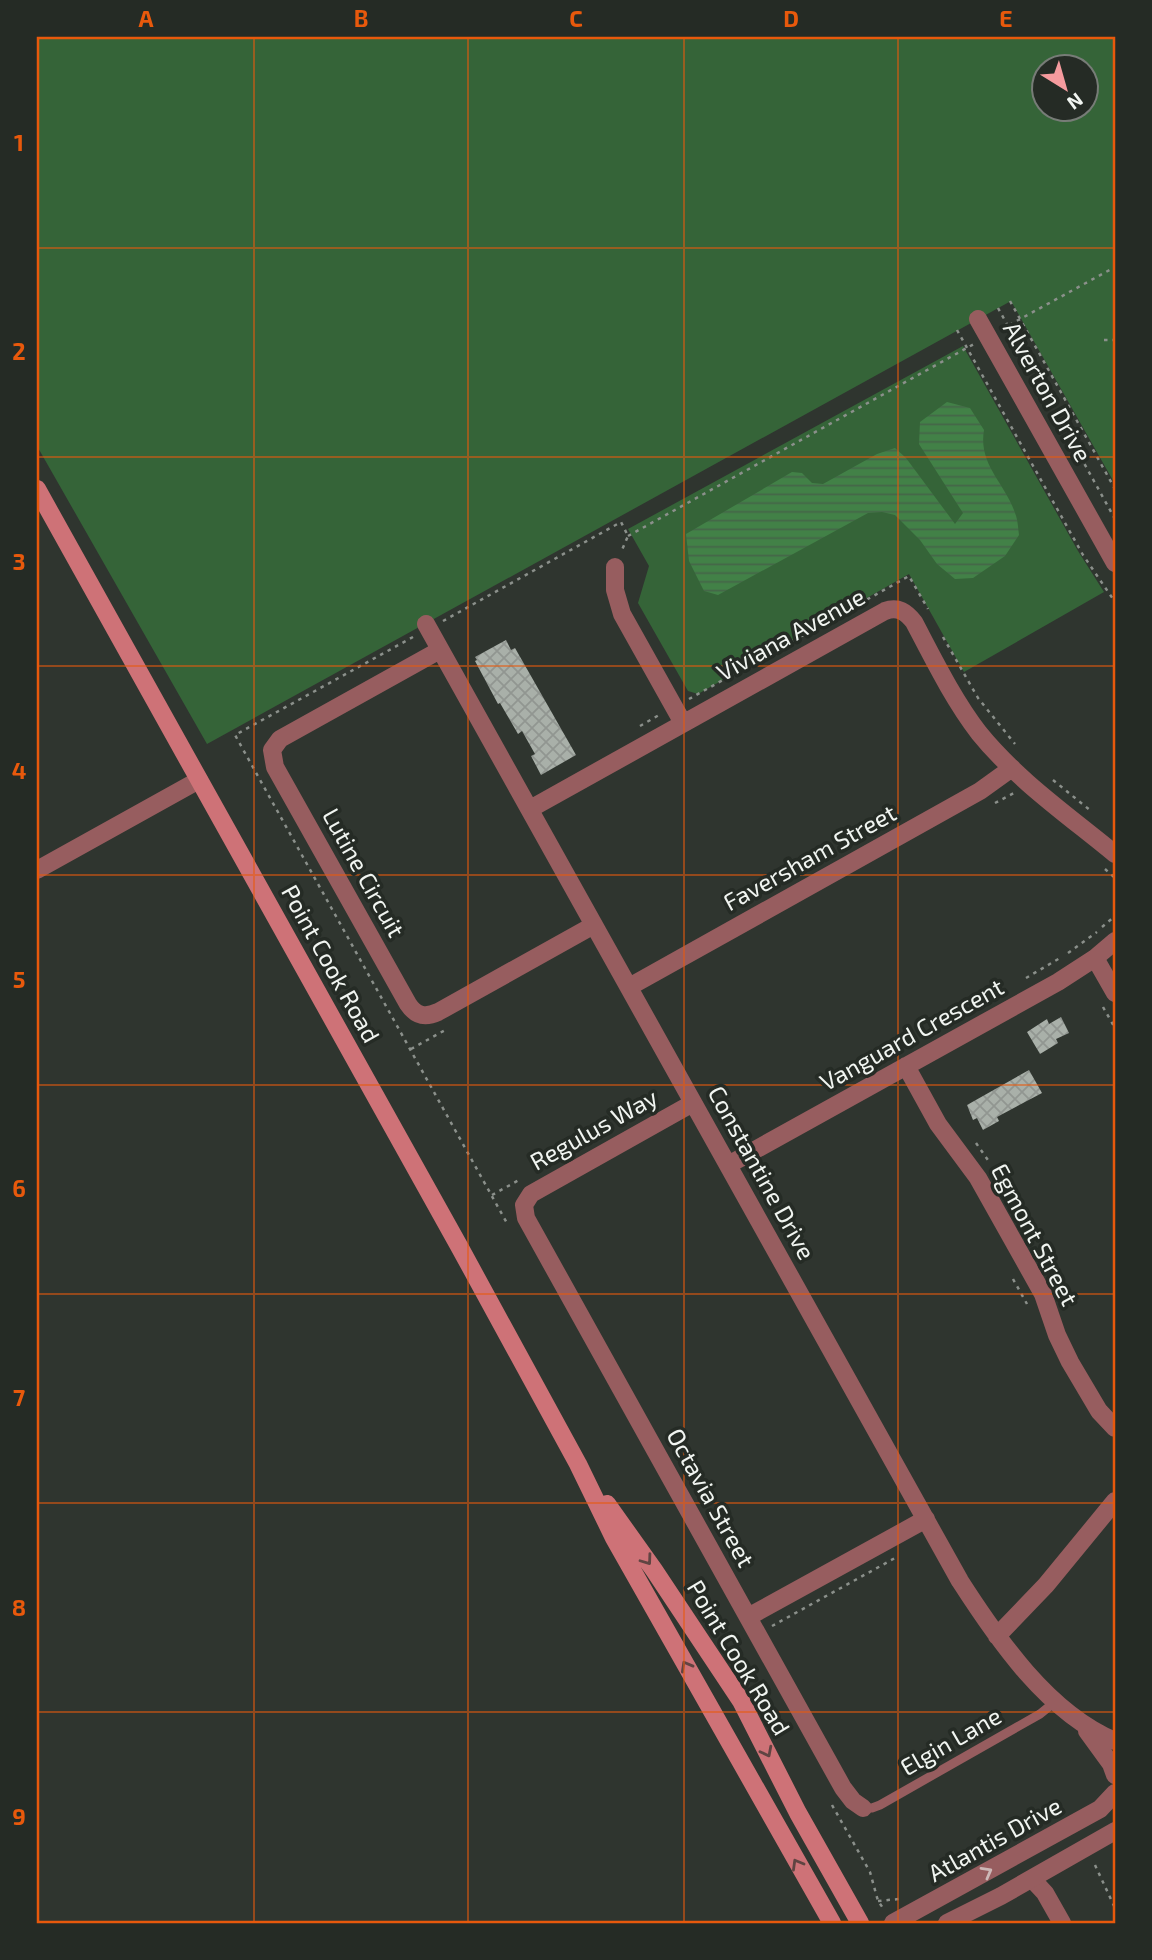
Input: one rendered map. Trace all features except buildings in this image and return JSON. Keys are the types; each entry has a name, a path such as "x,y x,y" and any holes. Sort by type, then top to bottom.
{"main road":[{"name":"Point Cook Road","path":"37,489 459,1246 578,1464 614,1538 831,1923"},
{"name":"Point Cook Road","path":"578,1464 654,1570 735,1692 798,1813 860,1923"},
{"path":"811,1923 821,1907"}],"street":[{"name":"Alverton Drive","path":"978,319 1115,563"},
{"path":"615,567 615,590 622,614 683,723"},
{"name":"Viviana Avenue","path":"530,809 885,611 896,609 909,615 914,622 968,717 992,747 1012,768 1115,854"},
{"name":"Constantine Drive","path":"427,626 960,1581 997,1636 1056,1701 1083,1725 1111,1764 1115,1775"},
{"name":"Lutine Circuit","path":"440,650 280,739 272,750 275,767 408,1004 418,1014 427,1016 438,1012 594,925"},
{"name":"Faversham Street","path":"629,987 980,791 1012,768"},
{"path":"37,870 199,780"},
{"name":"Vanguard Crescent","path":"728,1165 1058,982 1095,958 1115,941"},
{"path":"1095,958 1115,993"},
{"name":"Egmont Street","path":"906,1066 938,1124 978,1178 1043,1294 1057,1335 1070,1362 1099,1411 1115,1428"},
{"name":"Regulus Way","path":"524,1205 531,1194 693,1103"},
{"name":"Octavia Street","path":"524,1205 529,1224 844,1788 853,1801 863,1808"},
{"path":"997,1636 1046,1585 1115,1501"},
{"path":"748,1617 926,1519"},
{"name":"Constantine Drive","path":"1083,1725 1115,1741"},
{"name":"Atlantis Drive","path":"890,1919 1100,1809 1115,1793"},
{"name":"Atlantis Drive","path":"947,1923 1032,1879 1115,1831"},
{"path":"1032,1879 1045,1893 1062,1923"}],"lane":[{"name":"Elgin Lane","path":"863,1808 880,1805 1040,1714 1056,1701"}],"path":[{"path":"615,567 628,536 1115,267"},
{"path":"1010,301 1115,489"},
{"path":"998,308 1115,519"},
{"path":"957,330 1083,555 1115,602"},
{"path":"1104,340 1115,340"},
{"path":"510,1227 235,735 427,626 621,522 628,536"},
{"path":"634,730 909,576 933,619"},
{"path":"940,630 978,698 1019,749"},
{"path":"1046,774 1096,814"},
{"path":"1008,1271 1027,1304"},
{"path":"758,1634 895,1558"},
{"path":"829,1798 870,1872 878,1901 890,1919"},
{"path":"1095,1865 1115,1908"},
{"path":"878,1901 901,1899"}],"shaded area":[{"path":"37,37 1115,37 1115,484 1011,301 207,744 37,446"},
{"path":"963,346 1078,551 1104,592 964,672 909,574 698,694 688,691 638,603 649,566 628,529"},
{"path":"947,402 970,408 984,430 985,454 1011,502 1017,521 1019,535 1005,556 973,578 955,579 937,564 920,540 895,515 868,513 718,595 704,591 689,561 686,534 792,472 802,473 812,483 823,484 877,454 895,448 906,458 955,524 963,513 919,444 920,422"}]}
